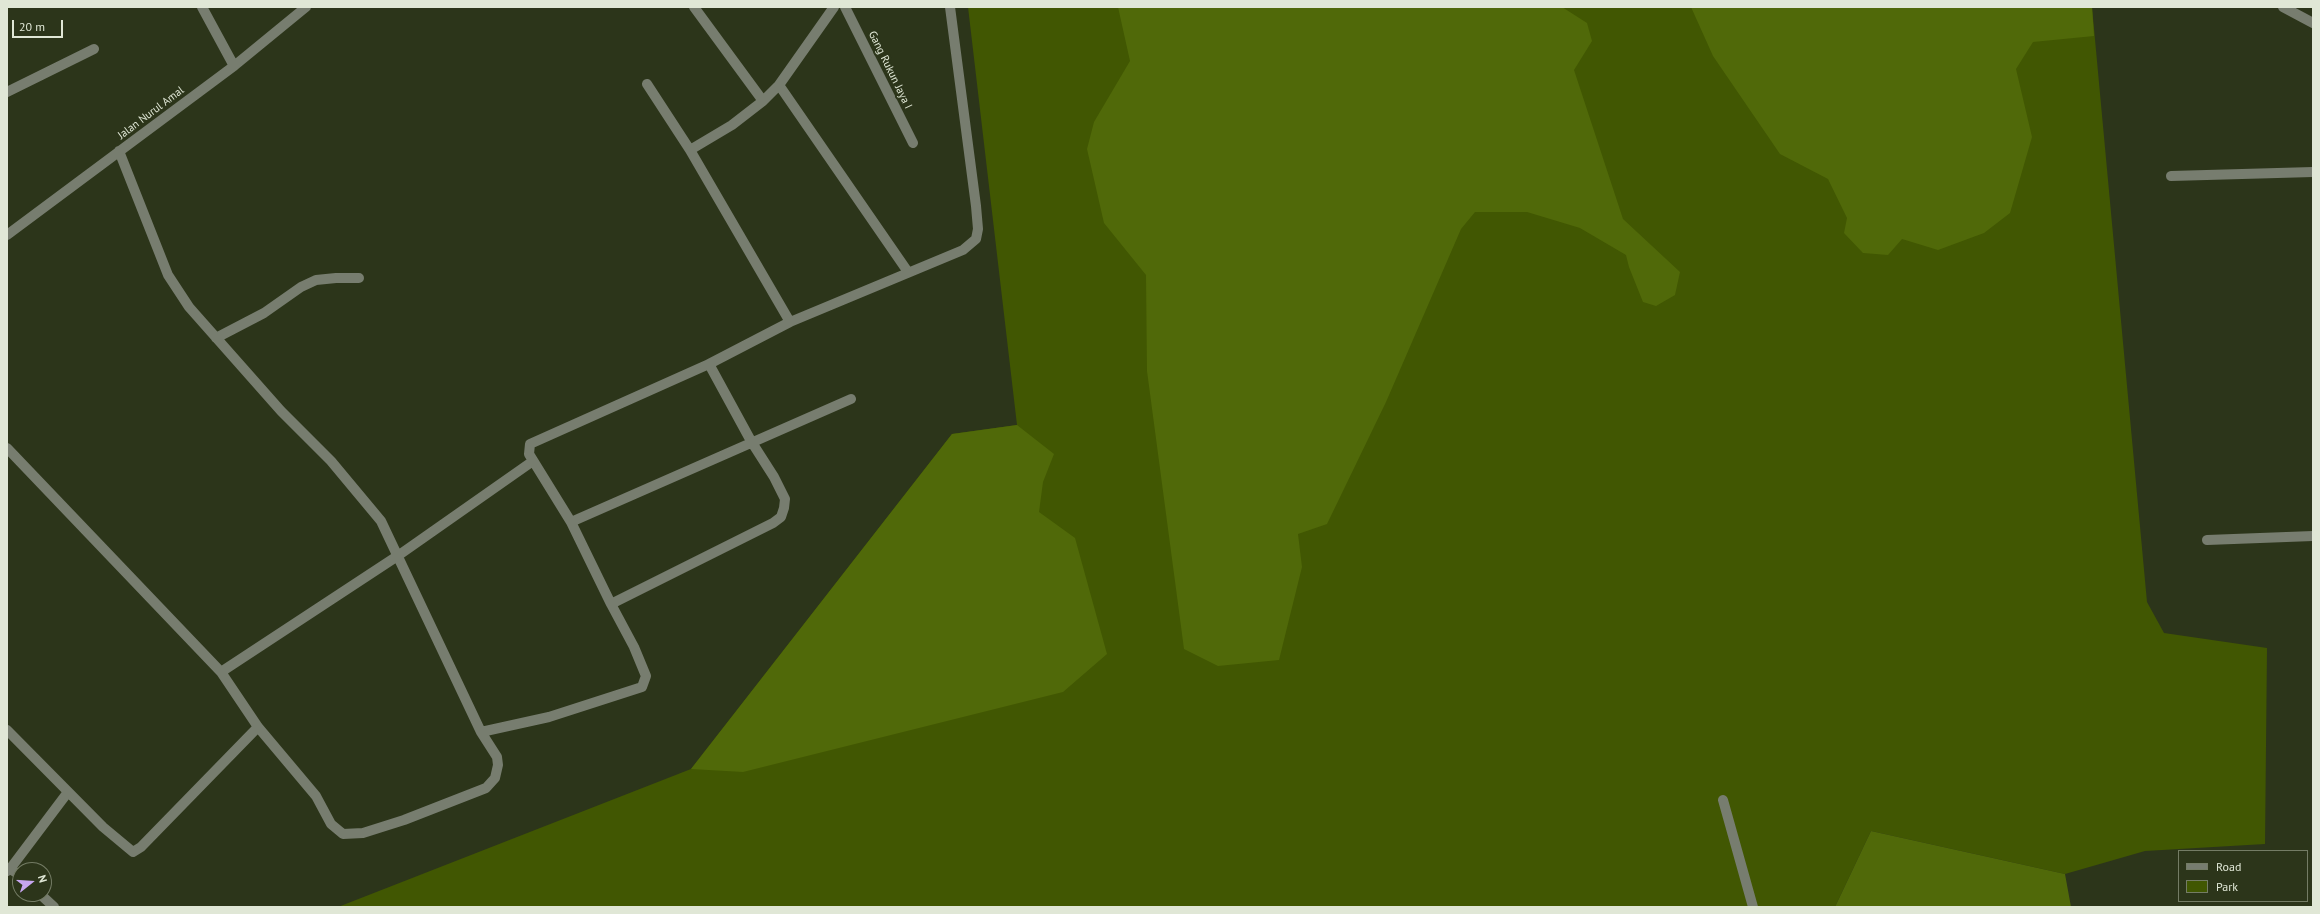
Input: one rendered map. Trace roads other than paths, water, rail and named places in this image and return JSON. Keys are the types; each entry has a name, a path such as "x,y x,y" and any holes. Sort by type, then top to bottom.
{"street":[{"path":"202,7 234,66"},
{"name":"Jalan Nurul Amal","path":"7,235 234,66 306,7"},
{"path":"694,7 763,101"},
{"path":"690,150 732,125 763,101 779,85 834,7"},
{"name":"Gang Rukun Jaya I","path":"846,7 913,143"},
{"path":"481,732 549,716 642,686 646,676 634,647 571,522 533,462 529,450 530,444 709,364 790,322 963,250 974,242 977,236 976,206 950,7"},
{"path":"2284,7 2313,23"},
{"path":"7,92 94,49"},
{"path":"647,84 690,150 790,322"},
{"path":"779,85 908,272"},
{"path":"7,448 221,672 258,727 316,796 331,824 343,834 349,835 363,833 404,820 486,788 495,778 498,765 497,757 481,732 399,555 381,521 361,494 331,461 280,411 189,308 168,275 119,151"},
{"path":"2171,176 2313,172"},
{"path":"216,338 264,314 301,287 316,280 359,278"},
{"path":"611,604 711,555 781,517 785,499 774,477 751,441 709,364"},
{"path":"571,522 751,441 851,400"},
{"path":"221,672 399,555 533,462"},
{"path":"2207,540 2313,536"},
{"path":"7,730 68,792 123,845 133,852 141,847 258,727"},
{"path":"8,870 68,792"},
{"path":"1723,800 1753,907"}]}
